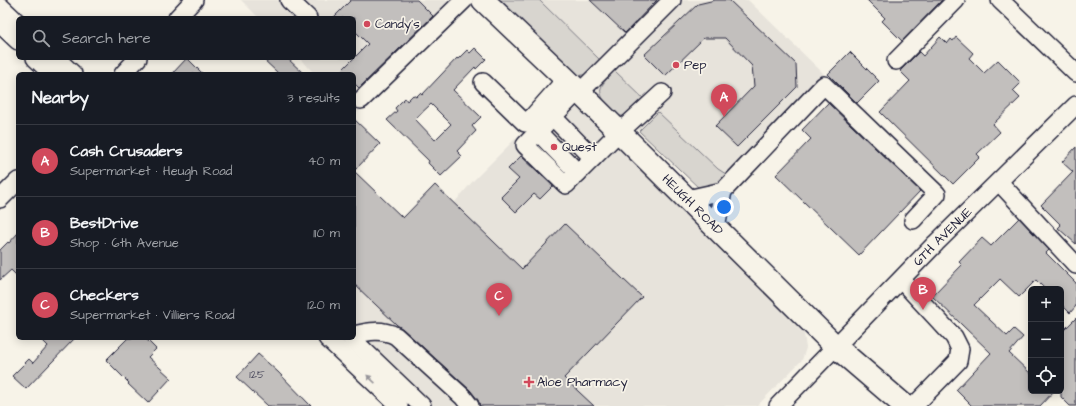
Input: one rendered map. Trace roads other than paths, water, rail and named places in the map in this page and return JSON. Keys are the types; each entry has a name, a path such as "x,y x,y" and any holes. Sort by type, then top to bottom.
{"main road":[{"name":"HEUGH ROAD","path":"483,0 716,227 835,346 905,406"}],"street":[{"path":"179,16 194,0"},
{"path":"289,0 306,16"},
{"path":"361,100 464,0"},
{"path":"483,82 525,123 528,122 574,88 672,0"},
{"path":"896,61 956,0"},
{"path":"1000,0 1076,73"},
{"path":"0,6 16,21"},
{"path":"0,24 16,39"},
{"path":"38,60 50,72"},
{"path":"58,60 71,72"},
{"path":"125,72 136,60"},
{"path":"716,227 723,191 824,85 937,194 913,220"},
{"path":"574,88 542,128 525,145 566,185 662,93"},
{"name":"6TH AVENUE","path":"778,406 936,243 1076,105"},
{"path":"542,128 582,169"},
{"path":"999,182 1076,265"},
{"path":"0,199 16,183"},
{"path":"687,199 723,191"},
{"path":"901,280 954,337 960,349 958,361 914,406"},
{"path":"356,334 365,332 384,331 396,336 463,397 470,406"},
{"path":"329,340 400,406"},
{"path":"353,340 422,406"}],"place":[{"name":"Candy's","path":"367,24"},
{"name":"Pep","path":"676,65"},
{"name":"Cash Crusaders","path":"724,117"},
{"name":"Quest","path":"554,147"},
{"name":"BestDrive","path":"923,310"},
{"name":"Checkers","path":"499,316"},
{"name":"Aloe Pharmacy","path":"529,382"}]}
